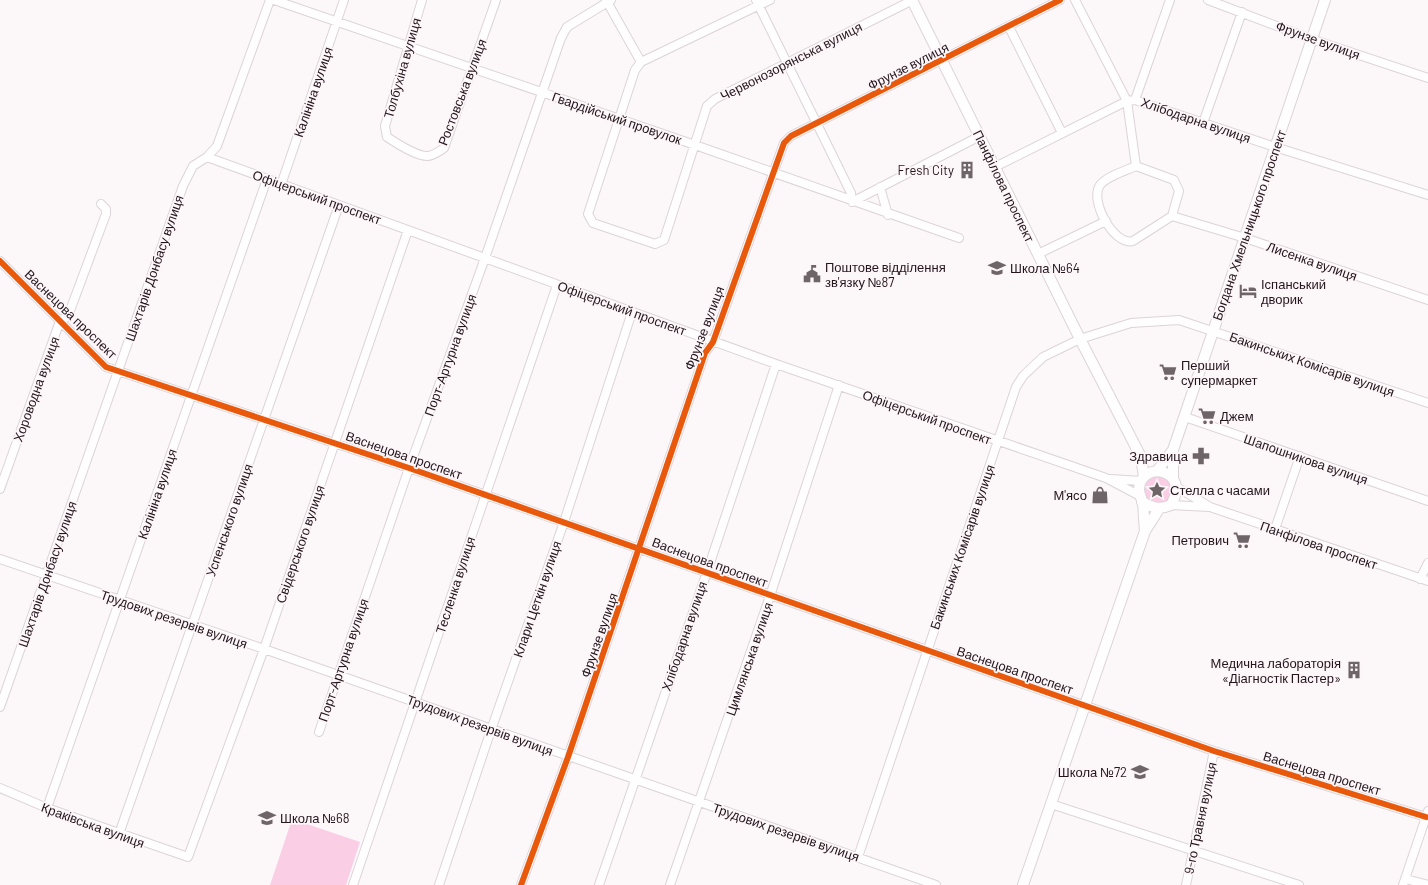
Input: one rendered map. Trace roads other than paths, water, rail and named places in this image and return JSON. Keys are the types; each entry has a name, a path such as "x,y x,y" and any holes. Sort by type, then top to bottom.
{"main road":[{"name":"Панфілова проспект","path":"912,0 1080,339 1141,457 1157,471"},
{"name":"Богдана Хмельницького проспект","path":"1173,450 1325,0"},
{"path":"1145,531 1142,499 1139,488 1143,479 1157,471 1173,450"},
{"path":"1142,499 1150,507 1160,509 1171,505 1176,496 1173,450"},
{"name":"Панфілова проспект","path":"1141,457 1143,479"},
{"path":"1157,471 1165,473 1175,482"},
{"path":"1023,885 1145,531 1160,509"}],"street":[{"name":"Шахтарів Донбасу вулиця","path":"0,707 187,176 193,166 212,152 221,137 270,0"},
{"name":"Гвардійський провулок","path":"274,0 336,23 695,145 888,215 959,238"},
{"name":"Калініна вулиця","path":"281,185 344,0"},
{"name":"Толбухіна вулиця","path":"408,149 387,137 385,126 422,0"},
{"name":"Ростовська вулиця","path":"408,149 426,156 435,154 444,148 496,0"},
{"path":"608,1 641,62 757,3 770,0"},
{"name":"Червонозорянська вулиця","path":"641,62 635,70 620,120 588,214 593,223 656,244 664,240 707,106 715,99 786,62 912,0"},
{"name":"Фрунзе вулиця","path":"521,885 568,757 640,549 705,353 713,342 782,147 787,140 818,123 1060,0"},
{"path":"1075,0 1131,100 1136,166"},
{"path":"1131,100 1170,0"},
{"name":"Фрунзе вулиця","path":"1208,0 1312,39 1428,78"},
{"name":"Порт-Артурна вулиця","path":"319,732 409,468 485,258 561,38 567,27 608,1"},
{"path":"757,3 851,192 852,202 980,136"},
{"path":"1202,123 1242,12"},
{"path":"1009,27 1062,133"},
{"name":"Хлібодарна вулиця","path":"995,167 1131,100 1428,195"},
{"name":"Офіцерський проспект","path":"207,157 713,342 998,442 1106,478"},
{"path":"1136,166 1176,182 1179,191 1172,216 1129,242 1118,238 1106,221 1096,200 1099,186 1105,180 1136,166"},
{"name":"Калініна вулиця","path":"47,808 267,179"},
{"path":"880,187 888,215"},
{"name":"Хороводна вулиця","path":"0,490 60,321 68,316 106,214 106,209 101,204"},
{"name":"Успенського вулиця","path":"119,834 339,205"},
{"name":"Лисенка вулиця","path":"1172,216 1245,238 1428,300"},
{"path":"1038,254 1106,221"},
{"name":"Свідерського вулиця","path":"188,857 264,650 408,230"},
{"name":"Васнецова проспект","path":"1,265 106,367 409,468 1214,751 1427,814"},
{"name":"Тесленка вулиця","path":"353,885 484,495 557,285"},
{"name":"Клари Цеткін вулиця","path":"439,885 491,730 564,522 632,312"},
{"name":"Бакинських Комісарів вулиця","path":"858,857 1016,387 1023,376 1043,357 1080,339 1131,323 1179,320 1428,403"},
{"name":"Хлібодарна вулиця","path":"599,885 707,572 776,364"},
{"name":"Цимлянська вулиця","path":"670,885 700,802 770,596 839,385"},
{"name":"Шапошникова вулиця","path":"1184,417 1428,501"},
{"path":"1275,529 1300,456"},
{"path":"1106,478 1143,479"},
{"path":"1106,478 1142,499"},
{"name":"Панфілова проспект","path":"1175,482 1210,507"},
{"name":"Панфілова проспект","path":"1171,505 1210,507 1424,580"},
{"name":"Трудових резервів вулиця","path":"0,559 264,650 306,666 339,675 416,701 491,730 936,885"},
{"path":"1424,580 1428,564"},
{"name":"9-го Травня вулиця","path":"1186,885 1214,751"},
{"name":"Краківська вулиця","path":"0,788 47,808 188,857"},
{"path":"1051,804 1193,852 1299,885"},
{"path":"1427,814 1404,882 1428,885"}],"place":[{"name":"Fresh City","path":"967,170"},
{"name":"Школа №64","path":"997,268"},
{"name":"Поштове відділення зв'язку №87","path":"812,274"},
{"name":"Іспанський дворик","path":"1248,291"},
{"name":"Перший супермаркет","path":"1168,372"},
{"name":"Джем","path":"1207,416"},
{"name":"Здравица","path":"1201,456"},
{"name":"Стелла с часами","path":"1157,490"},
{"name":"М'ясо","path":"1100,495"},
{"name":"Петрович","path":"1242,540"},
{"name":"Медична лабораторія «Діагностік Пастер»","path":"1354,670"},
{"name":"Школа №72","path":"1140,772"},
{"name":"Школа №68","path":"267,818"}]}
